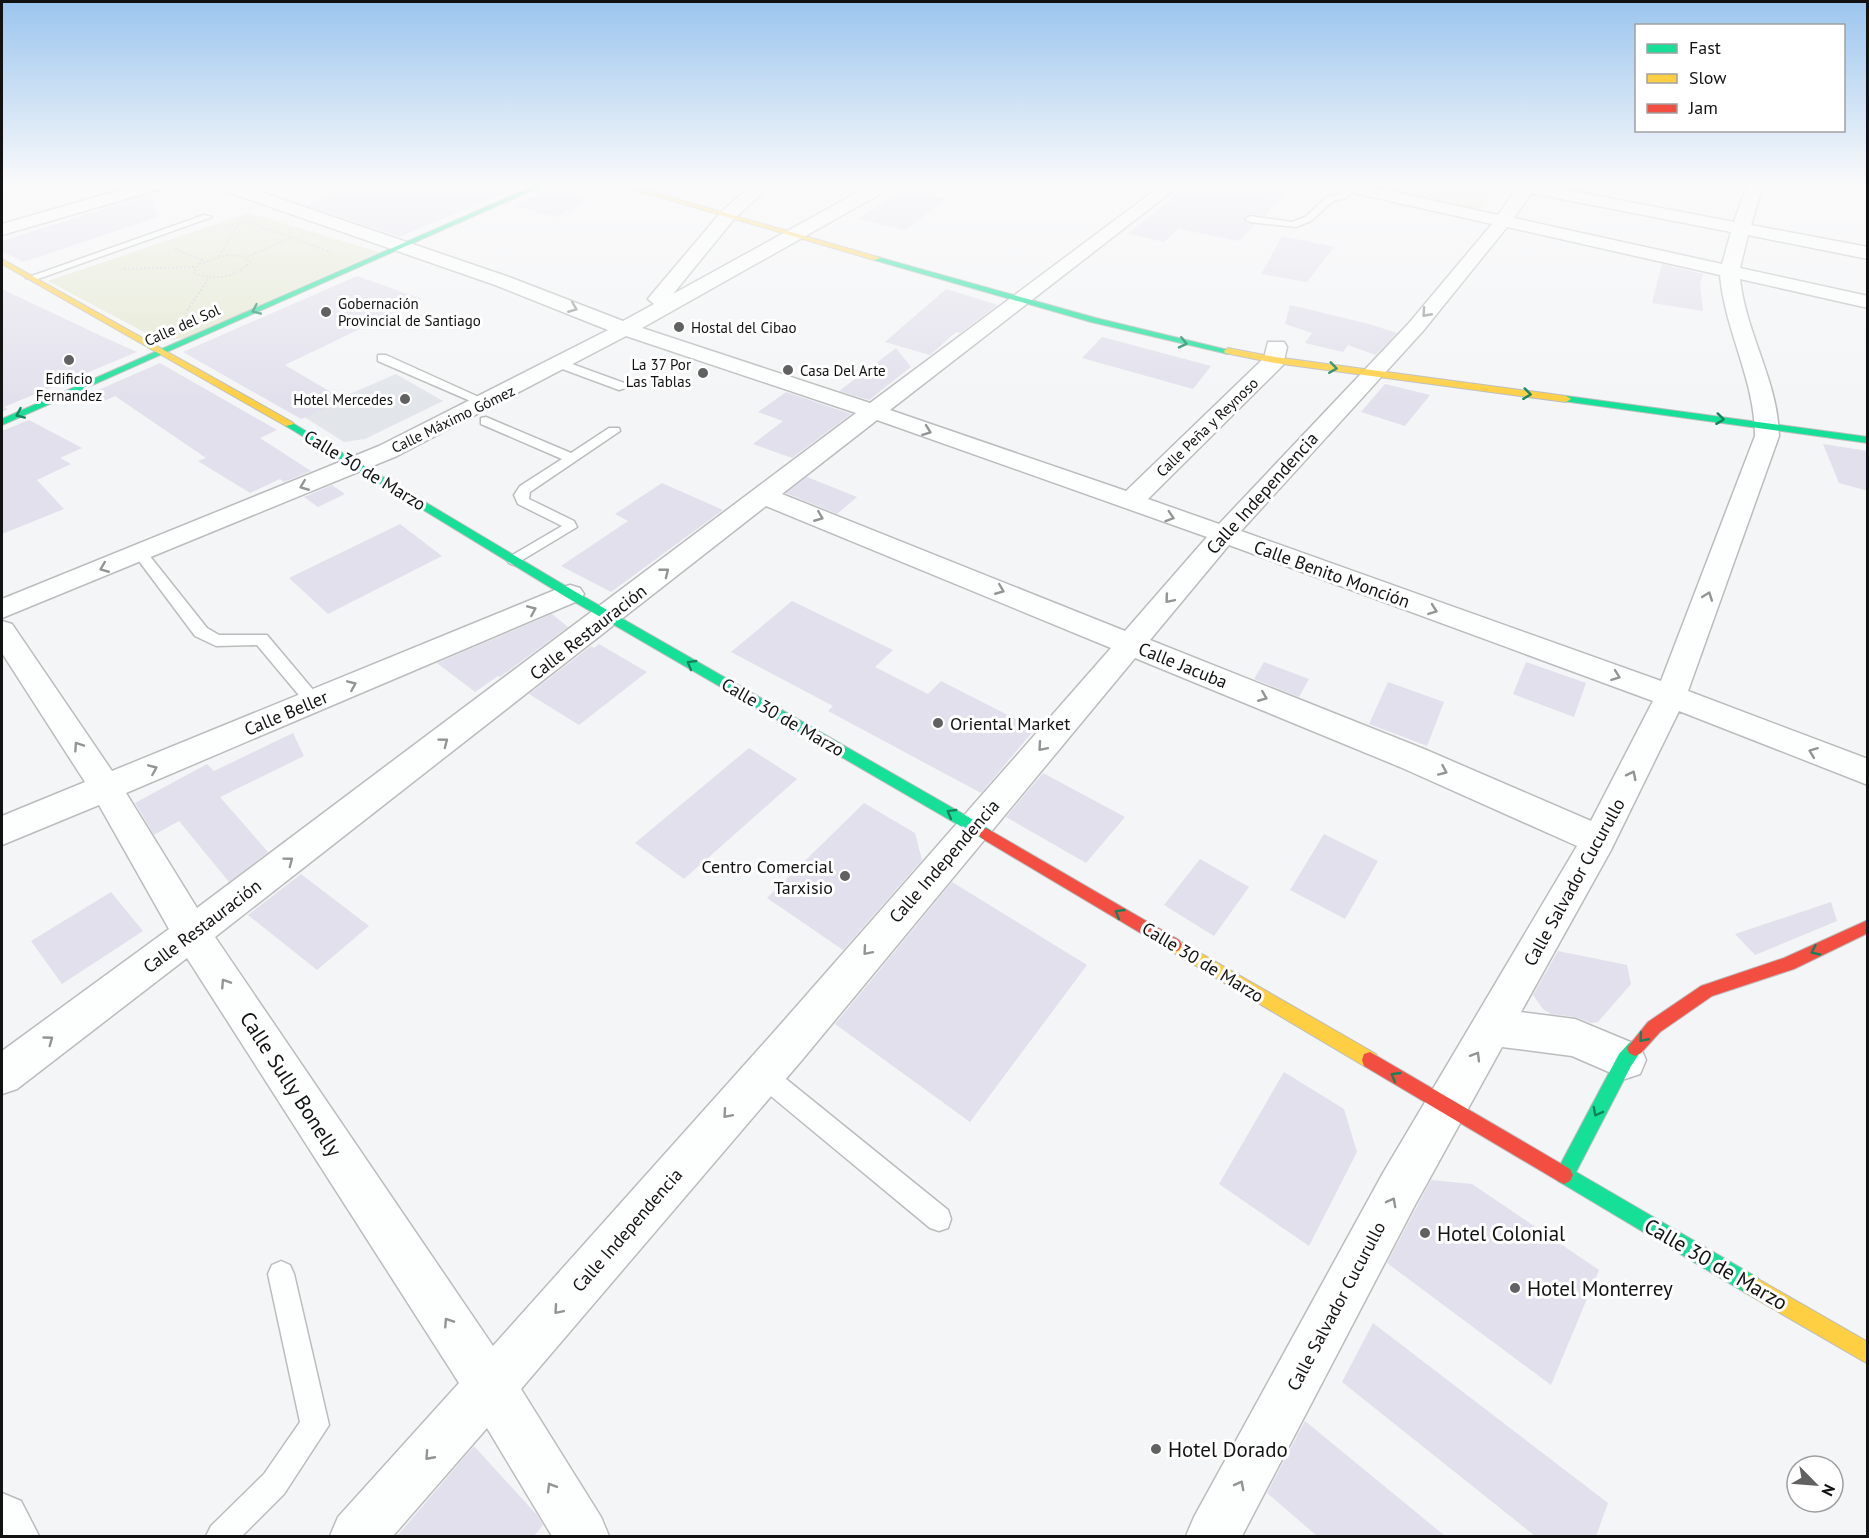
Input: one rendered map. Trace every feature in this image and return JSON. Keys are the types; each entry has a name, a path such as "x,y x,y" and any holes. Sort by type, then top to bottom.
{"main road":[{"name":"Calle del Sol","path":"2,422 375,257"},
{"path":"892,257 1023,297 1276,354 1767,419 1868,426"},
{"name":"Calle 30 de Marzo","path":"12,270 162,352 358,464 570,594 974,827 1868,1354"},
{"path":"1767,419 1868,440"},
{"path":"1564,1175 1625,1060 1654,1027 1707,991 1788,964 1868,926"}],"street":[{"name":"Calle Benito Monción","path":"431,257 1223,534 1671,696 1868,773"},
{"path":"628,325 662,296 696,257"},
{"name":"Calle Máximo Gómez","path":"2,609 486,412 561,363 751,257"},
{"name":"Calle Restauración","path":"2,1075 192,934 1076,257"},
{"name":"Calle Independencia","path":"357,1536 491,1387 762,1074 1223,534 1376,368 1474,257"},
{"path":"1663,257 1868,302"},
{"path":"1735,257 1730,272 1734,302 1767,419"},
{"path":"689,265 725,271"},
{"name":"Calle Peña y Reynoso","path":"1130,503 1276,354"},
{"name":"Calle Salvador Cucurullo","path":"1213,1536 1446,1106 1494,1027 1599,840 1671,696 1767,436 1767,419"},
{"name":"Calle Jacuba","path":"764,496 1412,758 1599,840"},
{"name":"Calle Beller","path":"2,831 570,594"},
{"name":"Calle Sully Bonelly","path":"2,631 106,788 192,934 491,1387 582,1536"},
{"path":"1494,1027 1575,1038 1625,1060"},
{"path":"2,1520 12,1536"}],"lane":[{"path":"12,270 61,257"},
{"path":"382,357 571,458"},
{"path":"561,363 623,387"},
{"path":"514,560 570,527 523,501 521,495 525,489 614,431"},
{"path":"140,553 201,633 216,641 261,639 314,702"},
{"path":"762,1074 939,1219"},
{"path":"221,1536 274,1484 315,1425 281,1274"}],"path":[{"path":"194,257 204,261"},
{"path":"119,269 195,267 217,257"},
{"path":"195,267 194,273 209,278 239,271 248,265 249,259 240,257"},
{"path":"180,322 209,278"}],"shaded area":[{"name":"Hotel Mercedes","path":"396,374 443,401 365,439 344,442 301,415"}],"green space":[{"path":"120,257 368,257 185,338 161,341 48,281"}],"building":[{"path":"13,257 39,257 23,262"},
{"path":"1271,257 1326,257 1307,282 1261,274"},
{"path":"1662,264 1703,274 1700,284 1703,311 1652,303"},
{"path":"357,276 422,299 285,365 344,400 301,419 183,352"},
{"path":"2,289 137,352 4,407 8,409 2,412"},
{"path":"946,289 998,305 960,333 956,332 930,355 885,342"},
{"path":"1290,305 1397,333 1376,355 1348,345 1343,352 1305,343 1312,333 1285,324"},
{"path":"1102,337 1211,366 1193,389 1082,358"},
{"path":"896,348 911,367 869,400 839,391"},
{"path":"160,363 277,430 260,438 311,471 284,482 280,479 250,493 198,461 206,458 115,396 102,402 89,394"},
{"path":"1385,384 1430,395 1405,426 1361,412"},
{"path":"786,392 851,414 792,458 753,444 783,421 758,412"},
{"path":"29,420 82,448 60,458 71,464 37,480 64,509 2,534 2,431"},
{"path":"1823,444 1868,451 1868,491 1839,483"},
{"path":"807,477 857,497 837,514 786,493"},
{"path":"662,483 723,510 611,592 561,566 628,521 615,514"},
{"path":"332,485 345,494 318,507 304,497"},
{"path":"400,524 442,556 328,614 289,578"},
{"path":"792,601 893,650 875,667 928,694 941,681 1035,729 981,793 828,711 833,706 731,652"},
{"path":"552,614 568,627 500,677 498,676 475,692 437,663"},
{"path":"599,644 647,672 579,725 529,694 591,646 594,648"},
{"path":"1264,662 1309,679 1299,697 1254,679"},
{"path":"1526,662 1586,683 1574,717 1513,694"},
{"path":"1388,682 1444,702 1427,746 1369,724"},
{"path":"293,733 304,756 220,797 268,852 229,882 179,821 154,835 135,803 207,764 214,771"},
{"path":"749,748 797,779 684,879 635,843"},
{"path":"1043,773 1125,817 1086,863 1006,817"},
{"name":"Centro Comercial Tarxisio","path":"864,803 915,833 922,860 843,950 767,898"},
{"path":"1324,834 1378,861 1345,919 1290,890"},
{"path":"1200,859 1249,887 1214,936 1164,905"},
{"path":"301,874 369,926 317,970 248,915"},
{"path":"952,882 1087,965 970,1122 835,1024"},
{"path":"111,892 143,931 62,984 31,941"},
{"path":"1831,902 1837,921 1755,955 1735,934"},
{"path":"1558,951 1627,965 1631,984 1598,1022 1591,1023 1575,1017 1551,1014 1543,1009 1533,995"},
{"path":"1284,1072 1344,1109 1357,1152 1309,1246 1219,1184"},
{"path":"1431,1180 1472,1184 1599,1270 1551,1385 1387,1263"},
{"path":"1373,1323 1608,1503 1596,1536 1535,1536 1342,1382"},
{"path":"1305,1421 1445,1536 1317,1536 1267,1493"},
{"path":"474,1446 537,1515 543,1525 534,1536 397,1536"}],"traffic: fast":[{"path":"2,422 378,257"},
{"path":"877,258 1094,320 1228,351"},
{"path":"1566,399 1868,440"},
{"path":"289,424 570,594 986,834"},
{"path":"1635,1048 1625,1060 1564,1175 1751,1285"}],"traffic: slow":[{"path":"873,257 877,258"},
{"path":"2,261 289,424"},
{"path":"1228,351 1275,360 1566,399"},
{"path":"1174,945 1370,1060"},
{"path":"1751,1285 1868,1354"}],"traffic: jam":[{"path":"986,834 1174,945"},
{"path":"1635,1048 1654,1027 1707,991 1788,964 1868,926"},
{"path":"1370,1060 1564,1175"}],"place":[{"name":"Gobernación Provincial de Santiago","path":"326,312"},
{"name":"Hostal del Cibao","path":"679,327"},
{"name":"Edificio Fernandez","path":"69,360"},
{"name":"Casa Del Arte","path":"788,370"},
{"name":"La 37 Por Las Tablas","path":"703,373"},
{"name":"Hotel Mercedes","path":"405,399"},
{"name":"Oriental Market","path":"938,723"},
{"name":"Centro Comercial Tarxisio","path":"845,876"},
{"name":"Hotel Colonial","path":"1425,1233"},
{"name":"Hotel Monterrey","path":"1515,1288"},
{"name":"Hotel Dorado","path":"1156,1449"}]}
